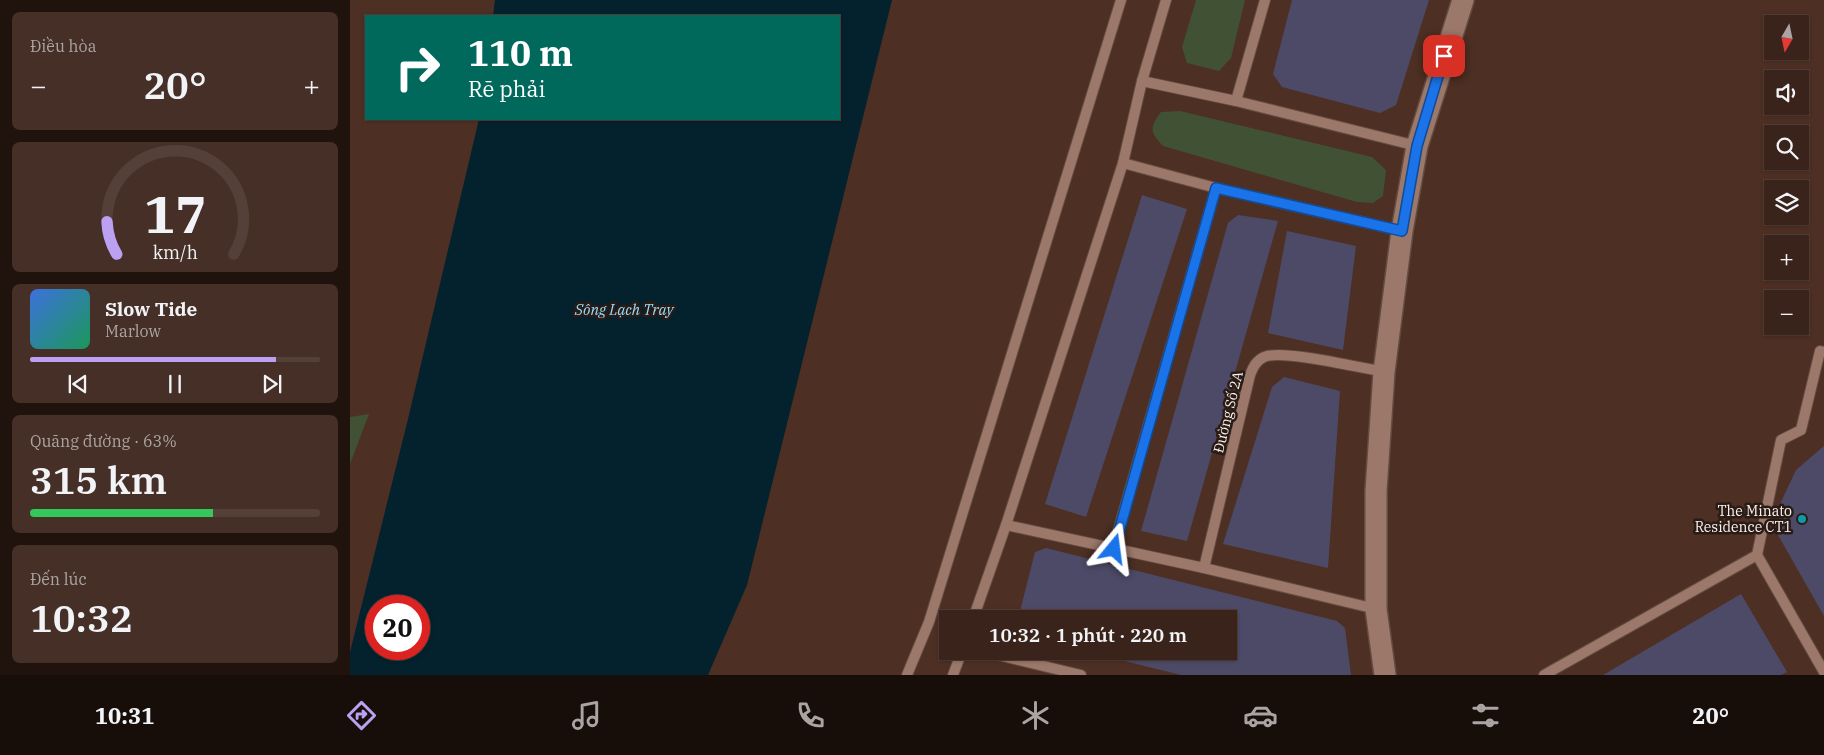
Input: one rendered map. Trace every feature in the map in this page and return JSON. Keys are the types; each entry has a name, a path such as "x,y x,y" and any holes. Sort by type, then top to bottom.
{"street":[{"path":"1385,675 1376,608 1376,491 1384,372 1402,231 1417,146 1463,0"}],"lane":[{"path":"908,675 929,622 1121,0"},
{"path":"976,610 1006,525 1123,163 1142,81 1166,0"},
{"path":"1236,102 1265,0"},
{"path":"1142,81 1417,146"},
{"path":"1123,163 1216,188 1402,231"},
{"path":"1114,549 1216,188"},
{"path":"1824,352 1820,351 1801,430 1781,440 1757,555 1824,672"},
{"name":"Đường Số 2A","path":"1204,568 1250,374 1255,364 1264,357 1274,354 1314,359 1384,372"},
{"path":"1006,525 1376,608"},
{"path":"1544,675 1757,555"},
{"path":"953,675 959,660"},
{"path":"1018,660 1081,675"}],"green space":[{"path":"1196,0 1245,0 1231,58 1219,71 1187,63 1182,47"},
{"path":"1180,111 1372,157 1386,170 1383,196 1373,203 1357,202 1163,146 1153,133 1154,122 1161,112"},
{"path":"369,414 350,464 350,417"}],"water":[{"name":"Sông Lạch Tray","path":"495,0 892,0 747,585 708,675 350,675 350,652 408,419 479,120 840,120 840,15 493,15"}],"building":[{"path":"1292,0 1429,0 1396,105 1380,113 1282,87 1273,74"},
{"path":"1142,195 1187,209 1086,517 1045,504"},
{"path":"1238,215 1278,221 1187,541 1141,531 1228,223"},
{"path":"1287,231 1356,246 1343,350 1268,333"},
{"path":"1284,377 1340,391 1328,568 1223,544 1272,387"},
{"name":"The Minato Residence CT1","path":"1824,446 1824,616 1778,535 1780,504 1796,470"},
{"path":"1046,548 1337,621 1345,628 1351,675 1181,675 1120,660 1237,660 1237,610 1020,610 1035,552"},
{"path":"1741,594 1787,672 1781,675 1603,675"}],"place":[{"name":"The Minato Residence CT1","path":"1802,519"}],"route":[{"path":"1114,549 1216,188 1402,231 1417,146 1444,56"}]}
